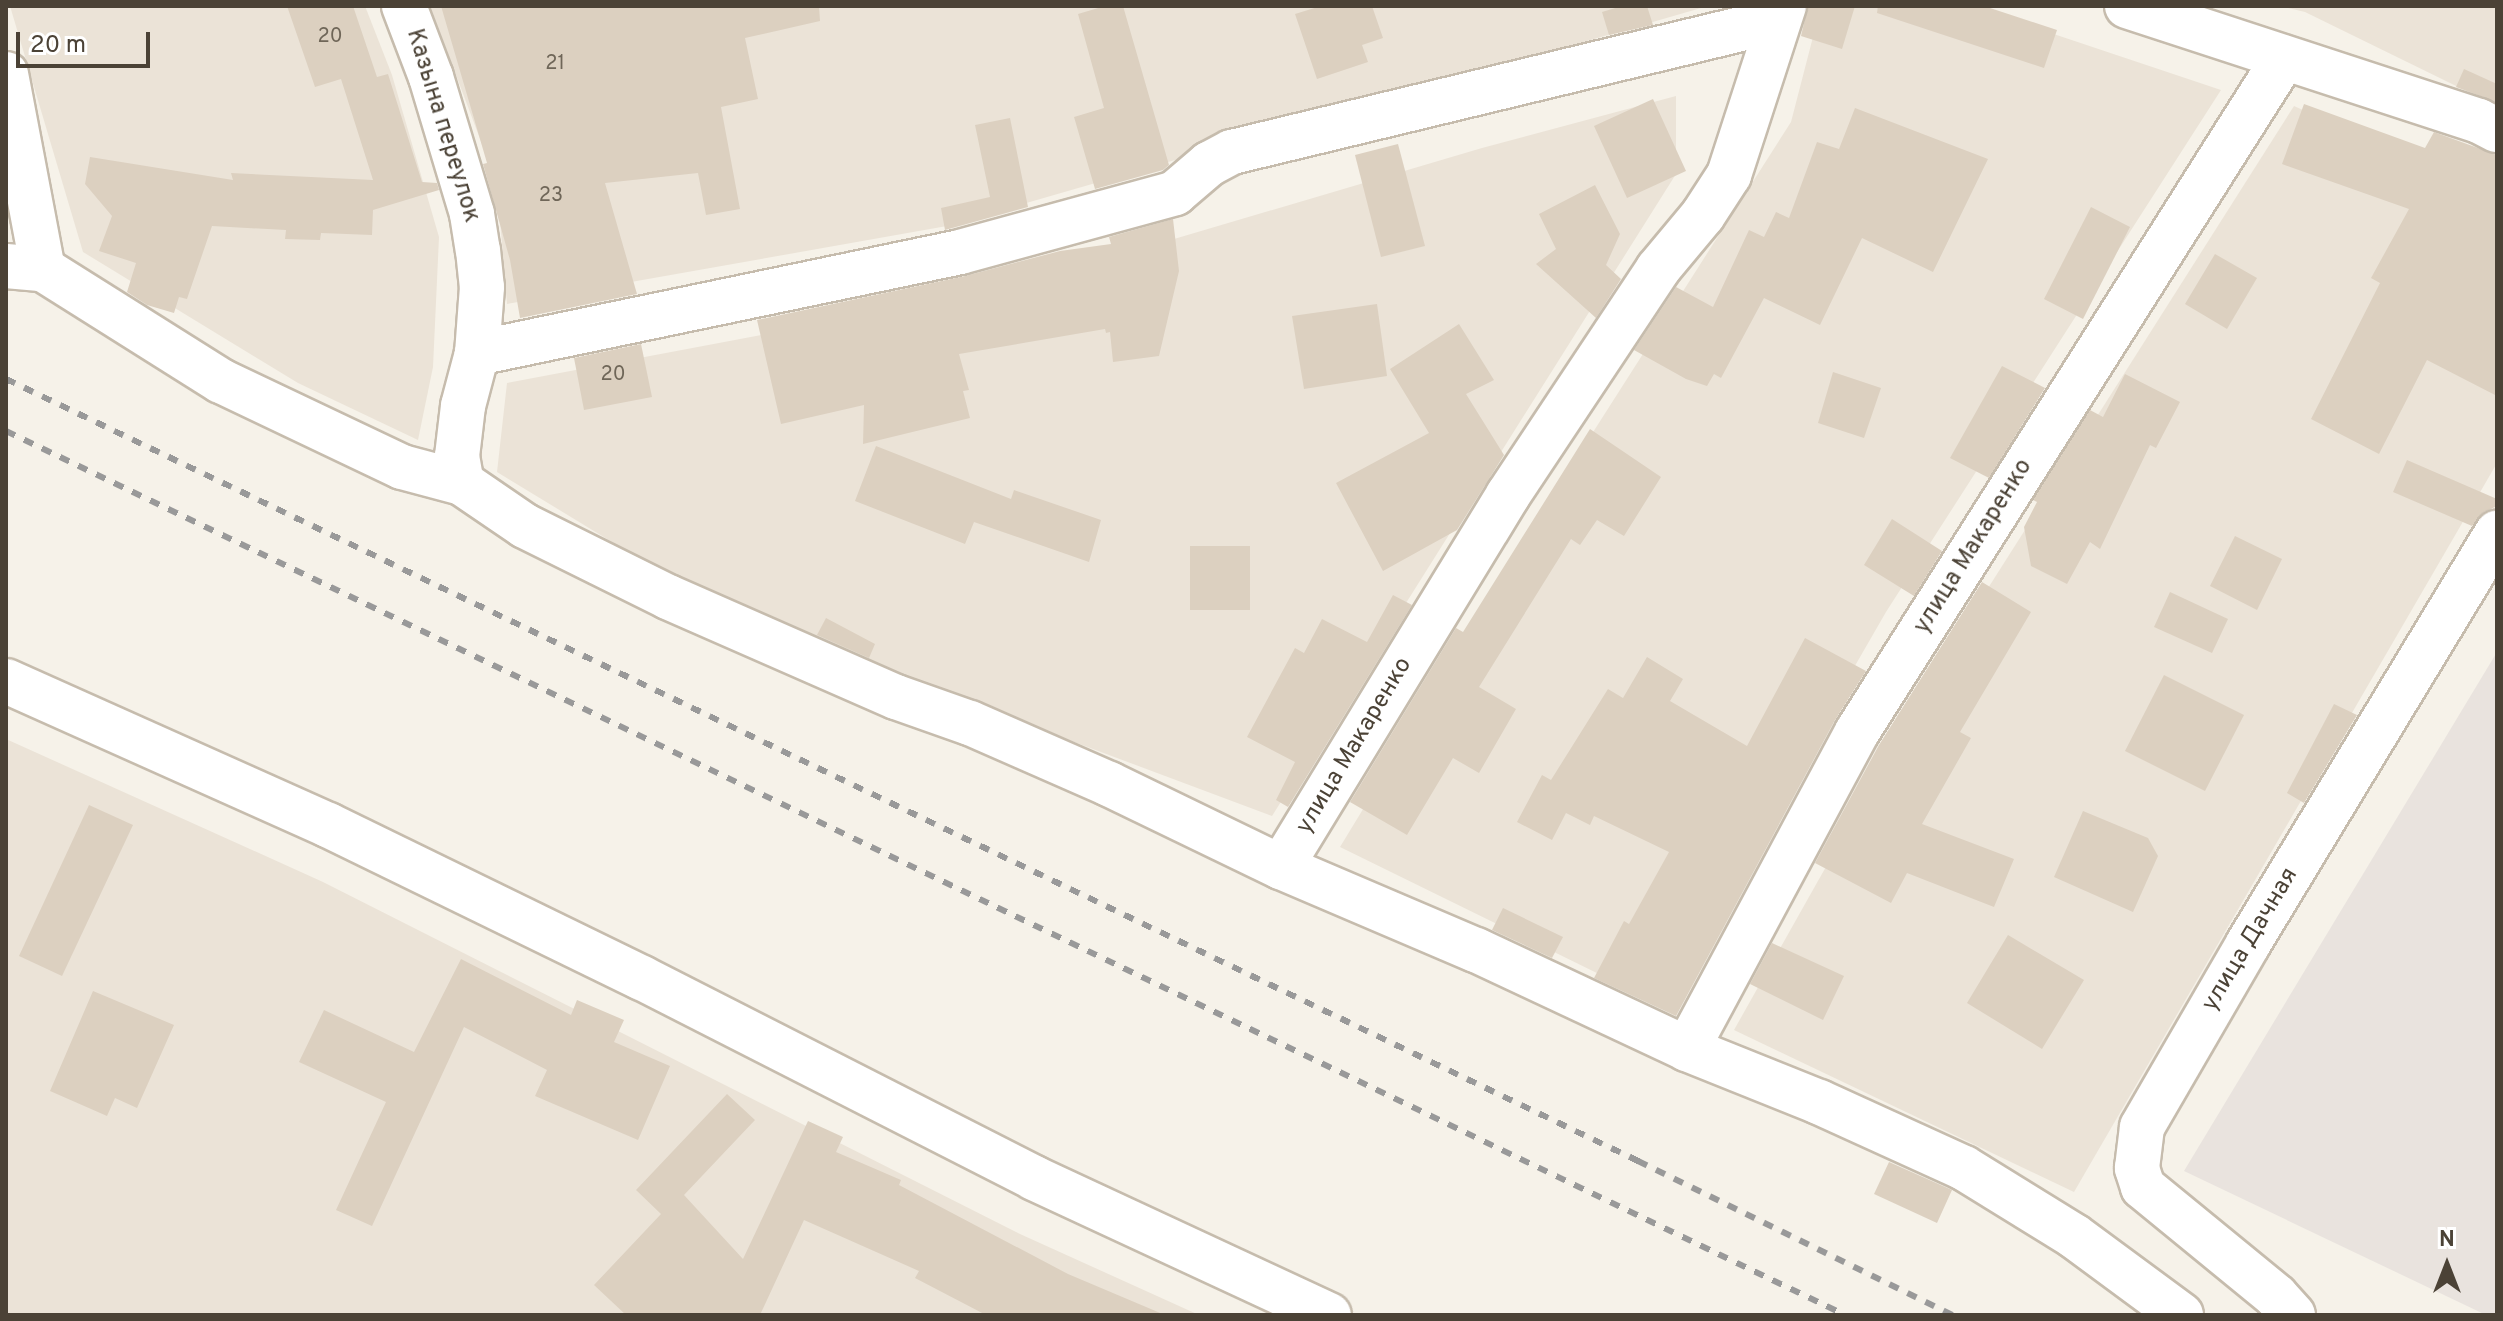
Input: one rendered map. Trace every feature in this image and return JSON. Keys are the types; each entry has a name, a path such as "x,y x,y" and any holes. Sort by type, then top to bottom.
{"street":[{"name":"Казына переулок","path":"404,6 431,77 472,214 482,287 477,353 461,418 457,456 462,483"},
{"path":"2127,6 2479,121 2497,130"},
{"path":"477,353 960,252 1175,193 1209,164 1232,152 1781,13"},
{"name":"улица Макаренко","path":"1281,867 1508,495 1650,281 1703,215 1729,175 1781,13"},
{"name":"улица Макаренко","path":"1687,1049 1857,732 2284,58"},
{"path":"6,74 24,268 221,381 402,467 462,483 525,526 668,597 896,697 970,723 1109,784 1281,867 1476,950 1687,1049 1819,1102 1964,1168 2074,1236 2181,1315"},
{"name":"улица Дачная","path":"2293,1315 2276,1296 2143,1187 2137,1168 2142,1127 2217,995 2497,533"},
{"path":"6,681 328,825 642,978 1034,1178 1329,1315"}],"shaded area":[{"path":"10,6 365,6 392,75 439,237 433,367 418,440 298,383 83,252"},
{"path":"430,6 1708,6 947,226 507,304 497,184"},
{"path":"1821,6 1970,6 2221,90 1886,612 1660,1004 1340,847 1581,451 1791,122"},
{"path":"2279,6 2497,6 2497,106 2305,12"},
{"path":"1676,96 1676,174 1272,816 727,612 497,472 507,383 1005,289 1482,148"},
{"path":"2294,106 2497,197 2497,463 2074,1192 1734,1030 1943,659"},
{"path":"2497,652 2497,1315 2486,1315 2184,1171"},
{"path":"6,739 323,882 1020,1234 1199,1315 6,1315"}],"building":[{"path":"287,6 353,6 377,77 388,74 422,182 437,183 439,190 373,210 372,235 321,233 320,240 285,239 286,230 212,226 187,299 179,297 174,313 147,305 127,292 136,263 99,251 112,216 85,184 90,157 233,180 231,173 373,180 341,79 315,87"},
{"path":"441,6 819,6 820,21 745,38 758,99 721,107 740,209 706,215 698,173 605,183 637,294 520,318 510,260 483,164 487,163"},
{"path":"1105,6 1123,6 1169,165 1163,170 1095,189 1074,117 1104,108 1078,14"},
{"path":"1321,6 1372,6 1383,38 1362,45 1368,62 1317,79 1295,14"},
{"path":"1622,6 1647,6 1653,25 1609,35 1602,12"},
{"path":"1808,6 1855,6 1842,49 1801,36"},
{"path":"1878,6 1984,6 2057,30 2044,68 1877,13"},
{"path":"2464,69 2497,84 2497,102 2456,87"},
{"path":"1653,99 1686,171 1627,198 1594,126"},
{"path":"2304,104 2425,148 2434,132 2497,155 2497,396 2427,360 2379,454 2311,419 2380,283 2371,278 2409,209 2282,164"},
{"path":"1855,108 1988,159 1933,272 1862,238 1820,325 1764,298 1721,378 1714,374 1707,386 1686,379 1634,350 1676,287 1713,307 1749,230 1764,237 1776,212 1789,218 1817,142 1839,149"},
{"path":"1010,118 1028,207 945,230 941,208 990,197 975,125"},
{"path":"1398,144 1425,246 1381,257 1355,155"},
{"path":"1595,185 1620,234 1606,265 1621,279 1596,318 1536,264 1556,249 1539,214"},
{"path":"2091,207 2130,227 2083,319 2044,299"},
{"path":"1173,219 1179,271 1159,356 1113,362 1110,332 1106,333 1105,329 959,354 969,390 963,391 970,418 863,444 864,405 781,424 757,320 965,276 1060,251 1111,244 1109,237"},
{"path":"2215,254 2257,278 2227,329 2185,304"},
{"path":"1377,304 1387,376 1304,389 1292,316"},
{"path":"1459,324 1494,380 1466,394 1504,455 1457,530 1383,571 1336,483 1429,433 1390,369"},
{"path":"641,344 652,397 584,410 574,358"},
{"path":"2002,366 2045,388 1989,478 1950,458"},
{"path":"1833,372 1881,388 1864,438 1818,423"},
{"path":"2125,374 2180,402 2156,448 2150,445 2100,549 2090,542 2067,584 2031,566 2024,527 2037,502 2033,500 2090,410 2103,417"},
{"path":"1590,429 1661,477 1624,536 1597,520 1580,545 1571,539 1479,687 1516,709 1479,773 1453,758 1407,835 1350,802 1456,628 1463,632"},
{"path":"876,446 1011,499 1014,490 1101,520 1089,562 974,522 965,544 855,501"},
{"path":"2407,460 2497,499 2497,506 2484,512 2472,526 2393,492"},
{"path":"1892,519 1942,551 1914,596 1864,565"},
{"path":"2235,536 2282,559 2257,610 2210,586"},
{"path":"1190,546 1250,546 1250,610 1190,610"},
{"path":"1982,582 2031,612 1960,732 1971,738 1922,824 2014,859 1994,907 1907,873 1891,903 1815,863 1879,745"},
{"path":"2170,592 2228,619 2212,653 2154,627"},
{"path":"1393,595 1412,605 1288,807 1276,800 1295,762 1247,737 1295,648 1304,653 1322,619 1367,642"},
{"path":"826,618 875,644 869,658 817,635"},
{"path":"1805,638 1866,671 1835,720 1676,1016 1594,978 1624,921 1629,924 1669,852 1594,816 1590,825 1566,813 1552,840 1517,822 1542,775 1551,780 1608,689 1623,698 1647,657 1683,679 1670,701 1747,746"},
{"path":"2164,675 2244,715 2205,791 2125,751"},
{"path":"2334,704 2357,715 2304,803 2287,793"},
{"path":"89,805 133,825 62,976 19,956"},
{"path":"2083,811 2148,838 2158,856 2133,912 2054,877"},
{"path":"1503,908 1563,937 1552,958 1492,930"},
{"path":"2008,935 2084,980 2042,1049 1967,1003"},
{"path":"1772,943 1844,976 1823,1020 1750,984"},
{"path":"461,959 571,1015 577,1000 624,1020 614,1042 670,1066 638,1140 535,1096 547,1070 464,1027 372,1226 336,1210 386,1102 299,1062 324,1010 414,1052"},
{"path":"93,991 174,1025 137,1108 115,1098 107,1116 50,1091"},
{"path":"727,1094 755,1120 684,1195 743,1259 808,1121 843,1137 836,1152 901,1180 899,1185 1068,1274 1165,1315 986,1315 915,1278 919,1271 804,1220 760,1315 626,1315 594,1285 661,1214 636,1190"},
{"path":"1889,1162 1952,1190 1937,1223 1874,1194"}],"railway":[{"path":"6,379 1638,1161 1952,1315"},
{"path":"6,431 1845,1315"}]}
